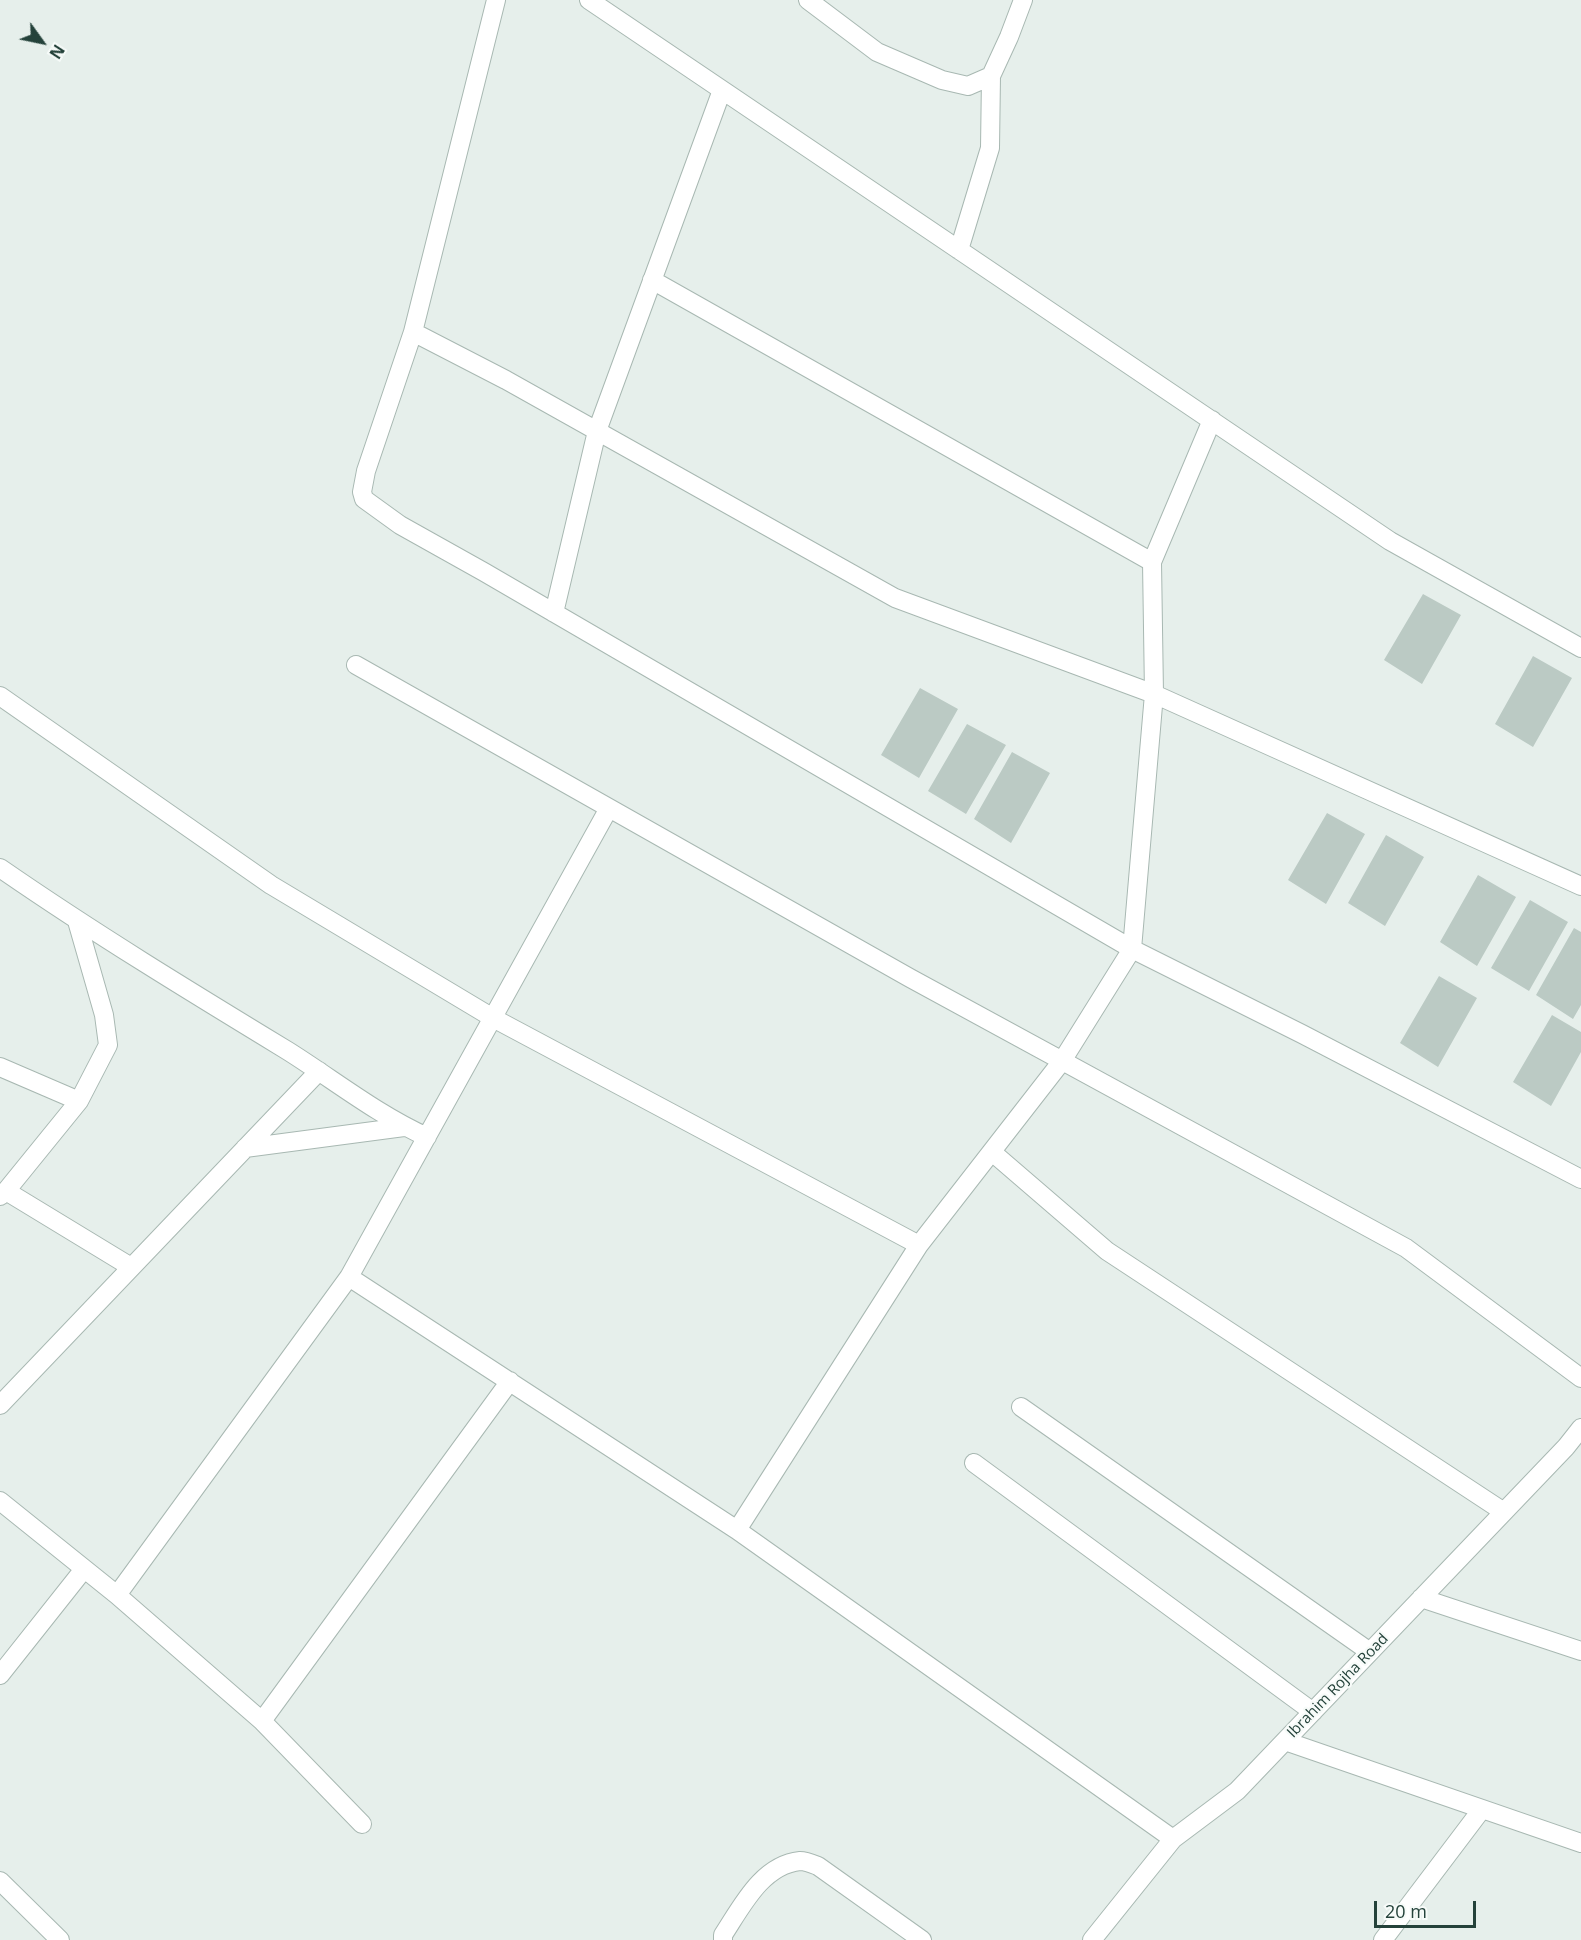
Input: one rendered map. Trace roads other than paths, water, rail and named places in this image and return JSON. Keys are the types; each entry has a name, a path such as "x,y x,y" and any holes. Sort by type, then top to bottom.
{"street":[{"path":"496,0 413,332 366,471 362,492 364,499 400,525 1132,949 1302,1034 1581,1179"},
{"path":"589,0 1390,541 1581,648"},
{"path":"808,0 877,52 942,80 968,86 991,76"},
{"path":"959,250 990,148 991,76 1023,0"},
{"path":"554,613 597,431 722,90"},
{"path":"652,280 1152,562"},
{"path":"413,332 506,380 895,598 1154,694 1581,886"},
{"path":"737,1530 919,1245 1062,1061 1132,949 1154,694 1152,562 1212,420"},
{"path":"356,665 910,978 1406,1248 1581,1378"},
{"path":"0,696 271,885 493,1018 919,1245"},
{"path":"117,1595 348,1277 609,808"},
{"path":"0,868 77,921 404,1126 427,1137"},
{"path":"77,921 104,1015 108,1045 79,1101 3,1194 131,1267"},
{"path":"0,1067 79,1101"},
{"path":"0,1405 319,1071"},
{"path":"245,1148 404,1126"},
{"path":"992,1152 1107,1251 1504,1512"},
{"path":"348,1277 737,1530 1173,1839"},
{"path":"262,1721 510,1382"},
{"path":"1021,1407 1370,1652"},
{"name":"Ibrahim Rojha Road","path":"1092,1940 1173,1839 1237,1791 1504,1512 1573,1449 1581,1428"},
{"path":"974,1463 1313,1712"},
{"path":"0,1501 117,1595 262,1721 362,1824"},
{"path":"0,1675 84,1569"},
{"path":"1421,1598 1581,1651"},
{"path":"1285,1741 1581,1843"},
{"path":"1383,1940 1482,1809"},
{"path":"723,1940 723,1935 751,1891 778,1867 802,1861 818,1866 922,1940"},
{"path":"0,1881 60,1940"}]}
